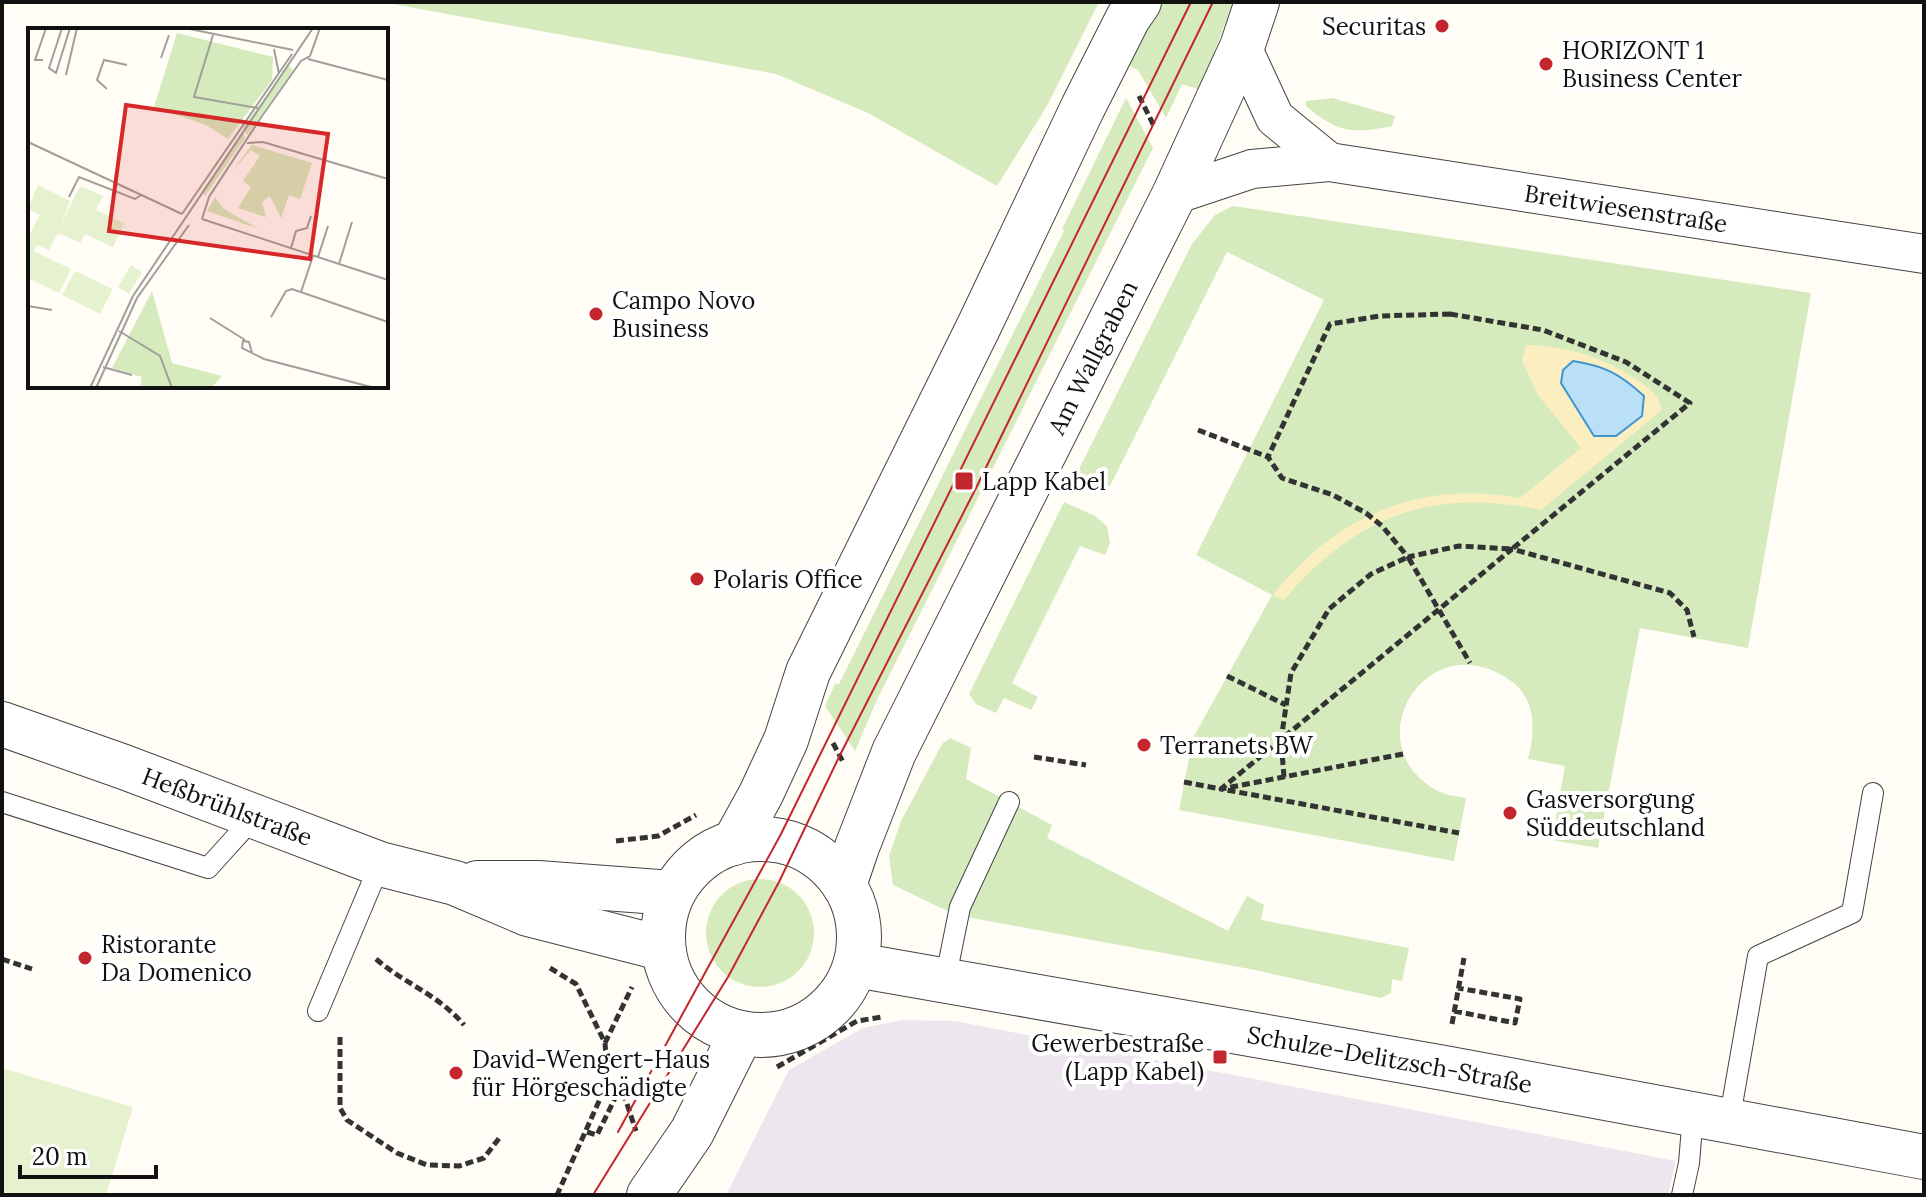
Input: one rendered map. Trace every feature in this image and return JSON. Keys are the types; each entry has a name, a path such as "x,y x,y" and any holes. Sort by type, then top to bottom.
{"street":[{"path":"734,843 786,740 808,672 1083,107 1139,2"},
{"name":"Am Wallgraben","path":"844,885 894,752 1174,195 1242,47 1257,2"},
{"path":"1242,47 1275,118 1329,162"},
{"name":"Breitwiesenstraße","path":"1174,195 1252,169 1329,162 1924,254"},
{"name":"Heßbrühlstraße","path":"2,724 380,864 455,883 528,914 661,948"},
{"path":"777,840 796,845 824,861 844,885 856,910 860,938 856,965 839,998 812,1022 778,1035 741,1034 702,1017 688,1004 669,974 661,948 662,919 672,893 697,861 734,843 777,840"},
{"name":"Heßbrühlstraße","path":"455,883 538,883 672,893"},
{"name":"Schulze-Delitzsch-Straße","path":"856,965 1247,1032 1924,1157"},
{"path":"649,1195 692,1132 741,1034"}],"lane":[{"path":"1682,1195 1689,1163 1711,1119 1758,956 1852,913 1873,793"},
{"path":"2,802 208,868 254,817"},
{"path":"945,981 960,907 1009,802"},
{"path":"318,1011 380,864"}],"path":[{"path":"1136,90 1158,134"},
{"path":"1221,789 1690,403 1626,362 1543,330 1450,314 1380,316 1330,324 1268,457"},
{"path":"1198,430 1268,457 1282,478 1333,495 1366,513 1382,526 1408,557 1470,663"},
{"path":"1284,777 1281,740 1291,673 1329,609 1371,574 1408,557 1459,546 1512,549 1670,593 1687,610 1694,637"},
{"path":"1227,676 1286,705"},
{"path":"1221,789 1403,754"},
{"path":"1034,757 1086,765"},
{"path":"1184,782 1459,833"},
{"path":"600,888 609,842 658,836 701,810"},
{"path":"352,931 368,952 389,970 449,1007 464,1025"},
{"path":"605,1043 638,975 661,948"},
{"path":"1458,988 1520,999 1515,1023 1454,1011 1458,988 1464,958"},
{"path":"2,959 32,969"},
{"path":"557,1195 608,1081 605,1043 576,984"},
{"path":"318,1011 336,1019 342,1046 340,1108 347,1120 397,1153 427,1165 459,1166 484,1158 500,1137"},
{"path":"770,1078 777,1066 857,1021 888,1017"}],"shaded area":[{"path":"901,1020 955,1021 1676,1161 1668,1195 726,1195 789,1070 863,1028"}],"green space":[{"path":"382,2 1099,2 1047,106 997,186 868,113 776,74"},
{"path":"1160,2 1233,2 1200,90 1182,84 1166,118 1138,70 1123,63"},
{"path":"1126,98 1153,148 876,702 855,751 825,706 835,684 839,684 1064,231 1062,229"},
{"path":"1332,98 1395,116 1392,126 1346,129 1327,122 1306,106 1306,101"},
{"path":"1233,206 1811,293 1748,648 1640,628 1598,848 1552,840 1565,766 1528,759 1533,727 1526,697 1511,681 1481,667 1453,666 1429,677 1411,695 1401,719 1401,745 1412,769 1439,792 1466,798 1454,861 1179,810 1193,738 1272,595 1196,555 1324,300 1227,252 1109,488 1076,475 1192,244 1215,215"},
{"path":"1064,502 1095,516 1107,526 1110,543 1105,555 1080,546 1012,683 1038,697 1031,710 1004,698 996,713 976,704 969,694"},
{"path":"950,738 971,748 966,779 1052,825 1047,838 1228,931 1247,896 1264,905 1261,920 1409,948 1402,981 1392,979 1391,993 1381,998 1250,969 972,918 943,909 893,885 889,856 901,821 942,744"},
{"path":"760,879 781,883 798,895 810,912 814,933 810,954 798,971 781,983 760,987 739,983 722,971 710,954 706,933 710,912 722,895 739,883"},
{"path":"2,1068 133,1107 106,1195 2,1195"}],"sand":[{"path":"1526,345 1569,350 1609,364 1648,388 1656,395 1662,410 1541,510 1465,503 1431,506 1399,515 1339,547 1284,600 1273,595 1298,567 1352,524 1382,510 1447,494 1520,498 1581,448 1538,395 1522,361"}],"water":[{"path":"1573,361 1603,368 1635,388 1644,396 1642,416 1616,436 1594,436 1561,383 1563,370"}],"tram line":[{"path":"618,1132 781,834 1191,2"},
{"path":"593,1195 728,977 779,882 976,488 1213,2"}],"place":[{"name":"Securitas","path":"1442,26"},
{"name":"HORIZONT 1 Business Center","path":"1546,64"},
{"name":"Campo Novo Business","path":"596,314"},
{"name":"Lapp Kabel","path":"964,481"},
{"name":"Polaris Office","path":"697,579"},
{"name":"Terranets BW","path":"1144,745"},
{"name":"Gasversorgung Süddeutschland","path":"1510,813"},
{"name":"Ristorante Da Domenico","path":"85,958"},
{"name":"Gewerbestraße (Lapp Kabel)","path":"1220,1057"},
{"name":"David-Wengert-Haus für Hörgeschädigte","path":"456,1073"}]}
